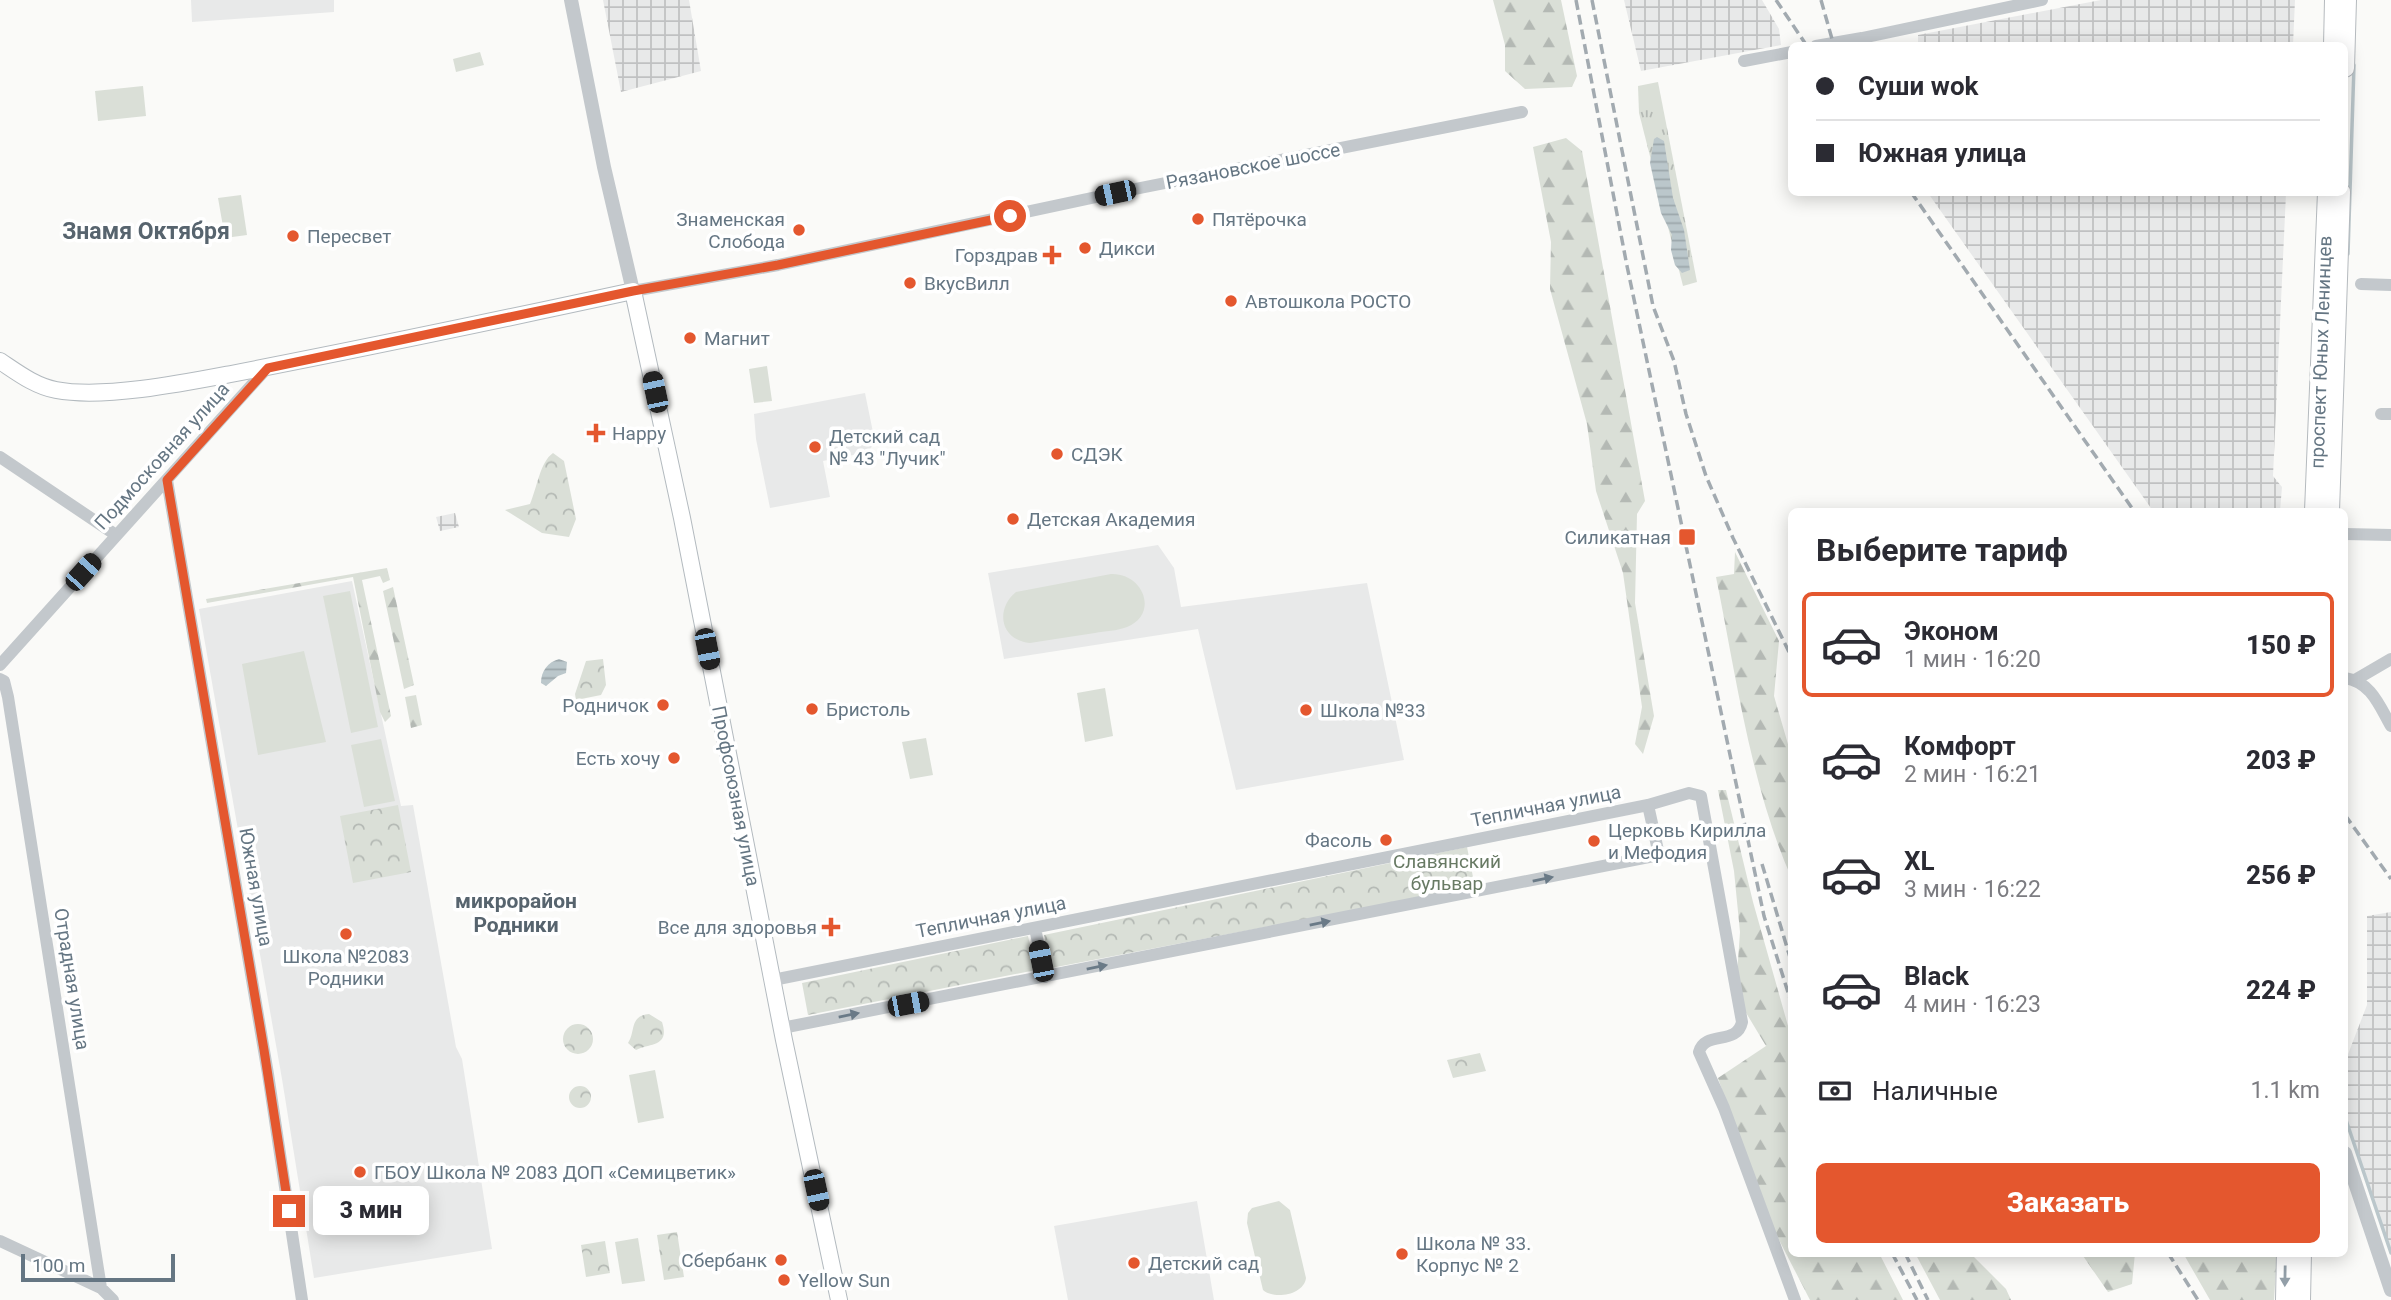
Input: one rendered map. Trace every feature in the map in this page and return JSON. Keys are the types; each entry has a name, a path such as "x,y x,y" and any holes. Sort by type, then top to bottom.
{"main road":[{"path":"2333,42 2334,0"},
{"path":"2346,42 2347,0"},
{"name":"проспект Юных Ленинцев","path":"2314,508 2327,196"},
{"name":"проспект Юных Ленинцев","path":"2330,508 2341,196"},
{"name":"Рязановское шоссе","path":"0,361 28,380 56,390 120,391 268,368 633,291"},
{"name":"Профсоюзная улица","path":"633,291 682,518 782,1028 839,1300"},
{"path":"2285,1300 2286,1257"},
{"path":"2301,1300 2302,1257"}],"street":[{"path":"571,0 604,167 633,291"},
{"path":"1840,42 2042,0"},
{"path":"1744,61 1788,53"},
{"name":"Рязановское шоссе","path":"633,291 778,265 1115,193 1522,112"},
{"path":"2361,284 2391,285"},
{"name":"Подмосковная улица","path":"0,665 268,368"},
{"path":"0,457 116,535"},
{"name":"Южная улица","path":"167,480 266,1061 302,1300"},
{"path":"2348,534 2391,535"},
{"path":"2350,679 2391,659"},
{"name":"Отрадная улица","path":"0,678 4,681 8,696 101,1288"},
{"path":"2350,679 2370,688 2391,726"},
{"path":"1648,805 1689,793 1700,796 1742,1022 1735,1035 1707,1040 1701,1045 1699,1052 1724,1108 1751,1188 1795,1300"},
{"name":"Тепличная улица","path":"773,980 1648,805 1659,855 782,1028"},
{"path":"1035,928 1045,977"},
{"path":"2348,1162 2391,1290"},
{"path":"0,1241 101,1288 113,1300"}],"shaded area":[{"path":"191,0 334,0 334,12 192,22"},
{"path":"603,0 689,0 701,71 621,92"},
{"path":"1624,0 1762,0 1779,29 1781,45 1641,71"},
{"path":"2101,0 2295,0 2293,42 1918,42 1918,35"},
{"path":"1657,137 1664,141 1673,198 1684,230 1690,270 1682,273 1675,265 1671,250 1672,235 1661,213 1650,163 1654,139"},
{"path":"1930,196 2286,196 2273,476 2282,487 2280,508 2151,508"},
{"name":"Детский сад № 43 \"Лучик\"","path":"865,393 875,442 868,452 823,461 830,497 770,508 756,439 754,414"},
{"path":"455,513 459,527 440,531 436,517"},
{"name":"Школа №33","path":"1158,545 1174,568 1181,607 1367,583 1404,760 1236,790 1198,629 1004,659 988,573"},
{"name":"Школа №2083 Родники","path":"352,581 401,806 413,805 456,1047 462,1059 492,1249 314,1278 282,1079 199,609"},
{"path":"559,659 567,662 566,673 546,686 541,683 546,668"},
{"path":"2391,912 2391,1254 2348,1126 2348,1054 2367,1005 2367,916"},
{"name":"Детский сад","path":"1197,1201 1214,1300 1068,1300 1054,1226"}],"green space":[{"path":"1493,0 1561,0 1577,76 1572,87 1525,89 1505,71 1505,45"},
{"path":"480,52 484,65 456,72 453,59"},
{"path":"1658,82 1697,282 1683,286 1639,113 1638,86"},
{"path":"143,86 146,116 98,121 95,91"},
{"path":"1566,138 1582,151 1645,501 1637,514 1635,603 1654,716 1643,754 1635,744 1642,707 1623,573 1596,491 1587,424 1550,289 1551,242 1533,147"},
{"path":"241,195 247,235 225,238 218,198"},
{"path":"767,366 772,401 754,403 749,369"},
{"path":"553,453 564,461 576,519 569,537 542,533 505,510 530,504 542,469"},
{"path":"1735,552 1779,641 1774,696 1788,744 1788,869 1755,769 1716,577 1734,574"},
{"path":"387,568 390,580 383,583 380,576 362,580 391,716 385,722 380,712 353,577 207,603 206,599"},
{"path":"1111,574 1132,580 1143,595 1143,613 1127,627 1030,643 1020,641 1007,630 1003,615 1009,599 1016,592"},
{"path":"393,587 414,685 404,689 383,591"},
{"path":"350,591 378,727 351,733 323,596"},
{"path":"304,651 326,742 258,755 242,664"},
{"path":"603,659 606,685 601,695 576,700 575,694 586,661"},
{"path":"1105,688 1113,736 1085,742 1077,693"},
{"path":"416,695 422,725 411,728 405,697"},
{"path":"926,738 933,775 910,779 902,742"},
{"path":"381,739 395,801 364,807 351,745"},
{"path":"1718,790 1726,790 1753,902 1788,1026 1788,1257 1881,1257 1903,1300 1810,1300 1761,1205 1718,1078 1766,1046 1745,1011 1737,975 1740,932 1734,871"},
{"path":"398,805 411,872 353,883 340,816"},
{"name":"Славянский бульвар","path":"1467,847 1475,887 1051,968 1044,935"},
{"path":"1028,936 1036,970 808,1015 802,983"},
{"path":"649,1014 662,1022 663,1036 658,1043 636,1050 628,1043 634,1025 638,1018"},
{"path":"578,1024 589,1028 593,1039 589,1050 578,1054 567,1050 563,1039 567,1028"},
{"path":"1480,1053 1486,1071 1453,1078 1447,1060"},
{"path":"655,1070 664,1118 638,1123 629,1075"},
{"path":"576,1086 584,1086 591,1093 591,1101 584,1108 576,1108 569,1101 569,1093"},
{"path":"1279,1201 1290,1210 1306,1278 1304,1284 1294,1292 1274,1295 1263,1290 1247,1223 1248,1213 1252,1208"},
{"path":"677,1232 684,1277 664,1280 657,1235"},
{"path":"638,1238 645,1281 622,1284 615,1242"},
{"path":"605,1241 610,1273 586,1277 581,1245"},
{"path":"1917,1257 1974,1257 2006,1289 2011,1300 1940,1300"},
{"path":"2084,1257 2135,1257 2132,1284 2108,1292"},
{"path":"2185,1257 2277,1257 2274,1300 2210,1300"}],"waterway":[{"path":"2348,254 2354,65"},
{"path":"2348,1126 2391,1253"}],"railway":[{"path":"1576,0 1627,266 1764,916 1788,992"},
{"path":"1592,0 1653,306 1674,361 1686,414 1706,476 1788,650"},
{"path":"1776,0 1804,42"},
{"path":"1821,0 1833,42"},
{"path":"1914,196 2132,508"},
{"path":"2348,819 2391,879"},
{"path":"1762,864 1788,951"},
{"path":"1894,1257 1917,1300"},
{"path":"1907,1257 1928,1300"},
{"path":"2171,1257 2198,1300"}],"place":[{"name":"Пятёрочка","path":"1198,219"},
{"name":"Знаменская Слобода","path":"799,230"},
{"name":"Пересвет","path":"293,236"},
{"name":"Дикси","path":"1085,248"},
{"name":"Горздрав","path":"1052,255"},
{"name":"ВкусВилл","path":"910,283"},
{"name":"Автошкола РОСТО","path":"1231,301"},
{"name":"Магнит","path":"690,338"},
{"name":"Happy","path":"596,433"},
{"name":"Детский сад № 43 \"Лучик\"","path":"815,447"},
{"name":"СДЭК","path":"1057,454"},
{"name":"Детская Академия","path":"1013,519"},
{"name":"Силикатная","path":"1687,537"},
{"name":"Родничок","path":"663,705"},
{"name":"Бристоль","path":"812,709"},
{"name":"Школа №33","path":"1306,710"},
{"name":"Есть хочу","path":"674,758"},
{"name":"Фасоль","path":"1386,840"},
{"name":"Церковь Кирилла и Мефодия","path":"1594,841"},
{"name":"Все для здоровья","path":"831,927"},
{"name":"Школа №2083 Родники","path":"346,934"},
{"name":"ГБОУ Школа № 2083 ДОП «Семицветик»","path":"360,1172"},
{"name":"Школа № 33. Корпус № 2","path":"1402,1254"},
{"name":"Сбербанк","path":"781,1260"},
{"name":"Детский сад","path":"1134,1263"},
{"name":"Yellow Sun","path":"784,1280"}],"district":[{"name":"Знамя Октября","path":"146,231"},
{"name":"микрорайон Родники","path":"516,913"}],"route":[{"path":"289,1211 167,480 268,368 633,291 778,265 1010,216"}]}
